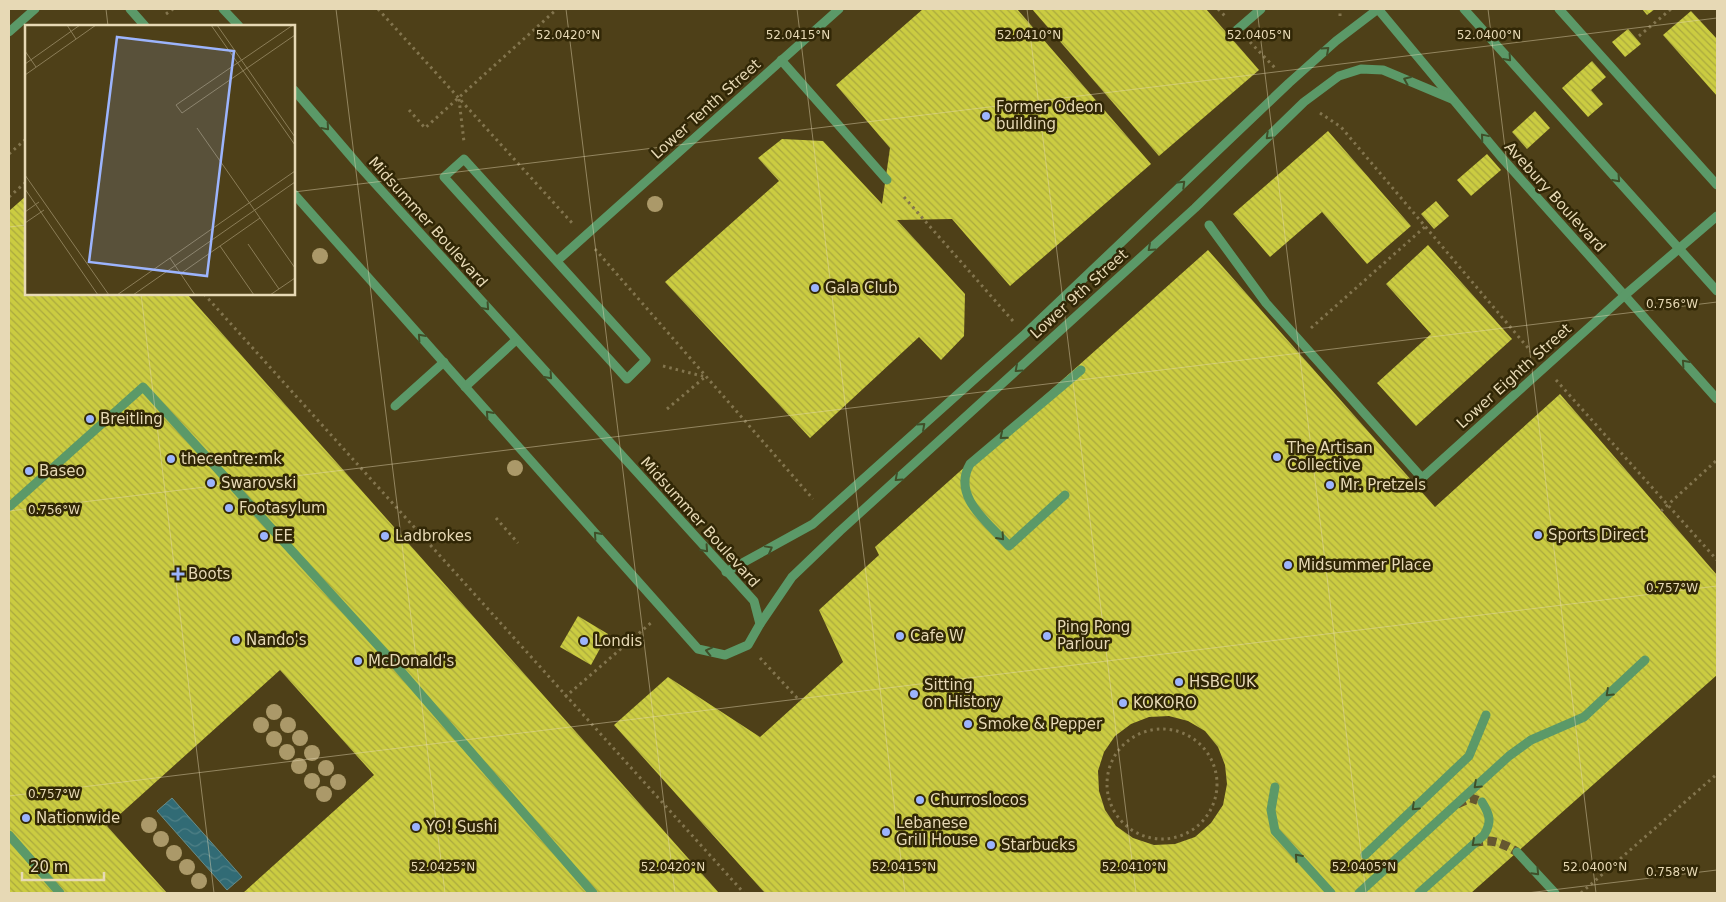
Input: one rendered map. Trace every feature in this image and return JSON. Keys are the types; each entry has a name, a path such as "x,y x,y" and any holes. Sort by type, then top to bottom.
{"street":[{"path":"9,32 35,9"},
{"path":"130,9 144,25"},
{"path":"223,9 237,24"},
{"name":"Lower Tenth Street","path":"557,261 839,9"},
{"path":"1230,36 1261,9"},
{"name":"Lower 9th Street","path":"726,572 813,524 1025,334 1289,83 1336,41 1378,9"},
{"name":"Avebury Boulevard","path":"1378,9 1452,99 1717,399"},
{"path":"1464,9 1717,291"},
{"path":"1559,9 1717,185"},
{"path":"781,60 887,180"},
{"name":"Lower 9th Street","path":"760,624 792,578 840,531 1195,208 1304,102 1339,76 1361,69 1383,70 1452,99"},
{"name":"Midsummer Boulevard","path":"295,91 516,340 754,601 760,624"},
{"path":"464,159 646,360 626,379 444,176 464,159"},
{"path":"295,195 698,649 725,655 748,645 760,624"},
{"name":"Lower Eighth Street","path":"1299,339 1422,478 1717,216"},
{"path":"1209,225 1266,303 1299,339"},
{"path":"465,387 516,340"},
{"path":"395,406 444,362"},
{"path":"1065,495 1009,546 968,501 964,487 964,474 970,464 1080,370"},
{"path":"9,506 143,387 393,662 593,893"},
{"path":"1359,893 1509,756 1531,740 1584,717 1645,660"},
{"path":"1365,855 1469,756 1486,715"},
{"path":"1276,787 1271,810 1275,831 1331,893"},
{"path":"1419,893 1484,835 1489,826 1490,816 1482,802"},
{"path":"9,835 60,893"},
{"path":"1518,852 1555,893"}],"path":[{"path":"166,14 172,9"},
{"path":"378,9 584,237 825,513"},
{"path":"409,110 425,128 557,9"},
{"path":"1218,9 1289,83"},
{"path":"1639,36 1671,9"},
{"path":"459,98 464,159"},
{"path":"1304,102 1341,127 1427,226 1545,368 1717,560"},
{"path":"9,154 25,140"},
{"path":"9,197 25,183"},
{"path":"904,197 1025,334"},
{"path":"1299,339 1427,226"},
{"path":"205,295 565,697 744,893"},
{"path":"646,360 706,377"},
{"path":"667,409 706,377"},
{"path":"1661,511 1717,460"},
{"path":"496,518 518,543"},
{"path":"565,697 665,611"},
{"path":"748,645 800,701"},
{"path":"1170,728 1188,735 1204,747 1214,763 1216,799 1208,815 1197,828 1182,836 1165,840 1148,838 1132,831 1119,820 1109,803 1106,784 1109,765 1119,748 1133,736 1151,729 1170,728"},
{"path":"1581,893 1717,774"}],"water":[{"path":"172,798 242,877 227,890 157,811"}],"building":[{"path":"923,9 1017,9 1151,164 1010,286 952,219 897,220 965,294 964,336 941,360 919,337 810,438 665,282 779,181 758,158 782,139 823,141 882,204 890,148 836,85"},
{"path":"1032,9 1206,9 1259,70 1159,156"},
{"path":"1642,9 1655,9 1647,15"},
{"path":"1691,11 1717,39 1717,96 1663,35"},
{"path":"1628,29 1641,44 1625,57 1612,42"},
{"path":"1592,61 1606,77 1591,90 1603,104 1588,117 1562,88"},
{"path":"1535,111 1550,128 1527,149 1512,132"},
{"path":"1328,131 1411,226 1367,264 1322,212 1270,257 1233,214"},
{"path":"1487,154 1501,170 1471,196 1457,180"},
{"name":"thecentre:mk","path":"25,197 25,295 188,295 719,893 243,893 374,775 280,670 107,826 167,893 9,893 9,211"},
{"path":"1436,201 1449,216 1434,229 1421,214"},
{"path":"1428,245 1512,339 1416,426 1377,383 1431,334 1386,284"},
{"name":"Midsummer Place","path":"1208,250 1435,507 1560,394 1717,575 1717,675 1471,893 765,893 614,725 668,677 760,737 843,662 819,610 879,555 875,547","holes":["1169,716 1188,721 1205,731 1218,747 1225,765 1227,784 1223,805 1211,823 1195,837 1175,844 1154,845 1133,838 1116,826 1105,810 1099,791 1098,771 1104,752 1115,736 1131,724 1149,717"]},
{"name":"Londis","path":"578,616 608,634 591,665 560,647"}],"tunnel":[{"path":"1457,804 1471,798 1482,802"},
{"path":"1474,843 1497,842 1517,852"}],"place":[{"name":"Former Odeon building","path":"986,116"},
{"name":"Gala Club","path":"815,288"},
{"name":"Breitling","path":"90,419"},
{"name":"The Artisan Collective","path":"1277,457"},
{"name":"thecentre:mk","path":"171,459"},
{"name":"Baseo","path":"29,471"},
{"name":"Swarovski","path":"211,483"},
{"name":"Mr. Pretzels","path":"1330,485"},
{"name":"Footasylum","path":"229,508"},
{"name":"Sports Direct","path":"1538,535"},
{"name":"EE","path":"264,536"},
{"name":"Ladbrokes","path":"385,536"},
{"name":"Midsummer Place","path":"1288,565"},
{"name":"Boots","path":"178,574"},
{"name":"Cafe W","path":"900,636"},
{"name":"Ping Pong Parlour","path":"1047,636"},
{"name":"Nando's","path":"236,640"},
{"name":"Londis","path":"584,641"},
{"name":"McDonald's","path":"358,661"},
{"name":"HSBC UK","path":"1179,682"},
{"name":"Sitting on History","path":"914,694"},
{"name":"KOKORO","path":"1123,703"},
{"name":"Smoke & Pepper","path":"968,724"},
{"name":"Churroslocos","path":"920,800"},
{"name":"Nationwide","path":"26,818"},
{"name":"YO! Sushi","path":"416,827"},
{"name":"Lebanese Grill House","path":"886,832"},
{"name":"Starbucks","path":"991,845"}]}
